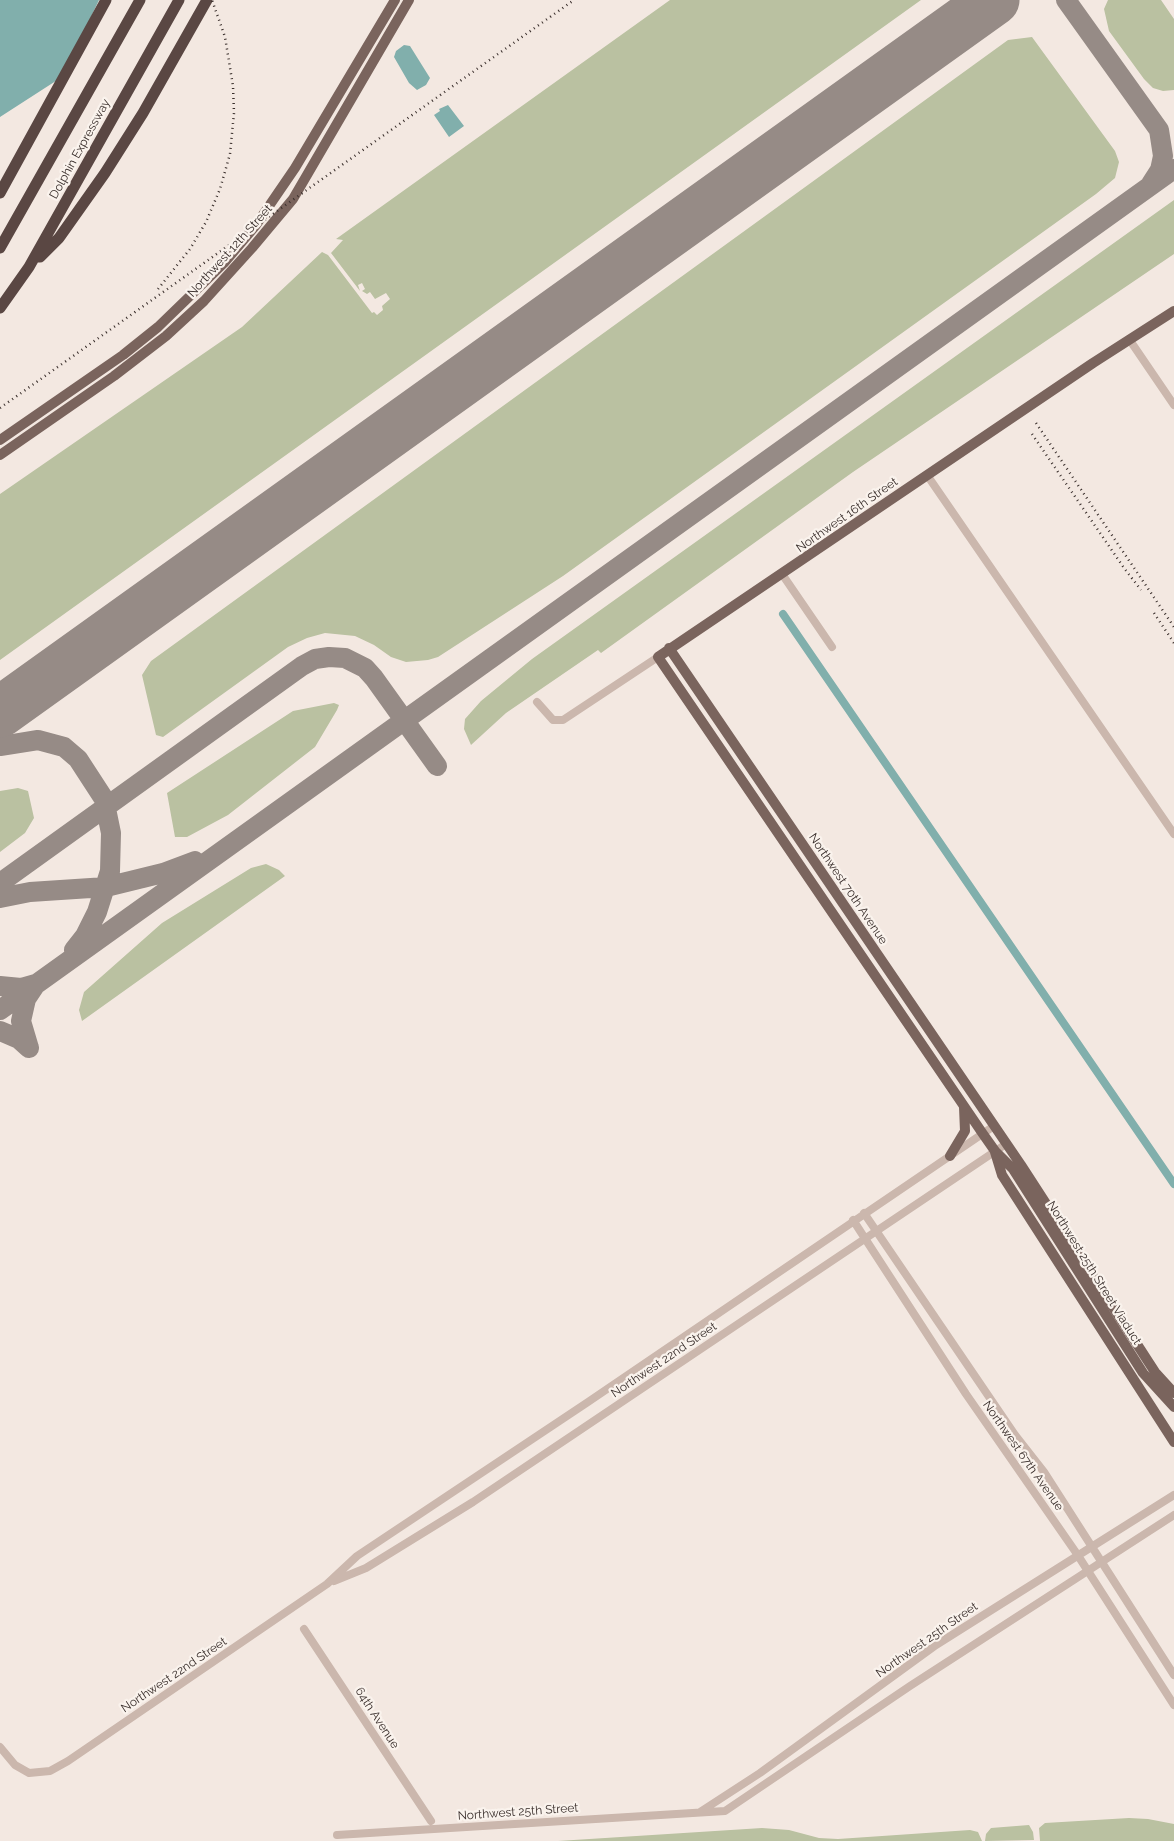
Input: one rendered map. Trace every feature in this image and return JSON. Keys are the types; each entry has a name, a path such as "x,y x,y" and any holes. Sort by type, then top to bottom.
{"highway":[{"path":"0,193 106,0"},
{"name":"Dolphin Expressway","path":"0,248 140,0"},
{"name":"Dolphin Expressway","path":"0,308 29,267 179,0"},
{"path":"29,267 59,238 106,173 207,0"}],"main road":[{"name":"Northwest 12th Street","path":"0,440 130,349 183,304 224,263 256,225 295,168 395,0"},
{"name":"Northwest 12th Street","path":"0,455 114,376 166,336 204,301 252,248 293,199 409,0"},
{"name":"Northwest 16th Street","path":"658,657 1174,311"},
{"name":"Northwest 70th Avenue","path":"669,648 1006,1144"},
{"path":"658,657 995,1151 1002,1176 1174,1442"},
{"path":"950,1156 965,1132 964,1106"},
{"name":"Northwest 25th Street Viaduct","path":"1006,1144 1155,1372 1174,1393"},
{"name":"Northwest 25th Street Viaduct","path":"995,1151 1013,1169 1142,1373 1174,1407"}],"street":[{"path":"1130,339 1174,405"},
{"path":"927,475 1174,834"},
{"path":"782,574 832,647"},
{"name":"Northwest 16th Street","path":"537,702 553,720 563,720 658,657"},
{"name":"Northwest 22nd Street","path":"0,1747 14,1764 29,1773 44,1772 62,1765 327,1584 357,1556 588,1402 852,1220 994,1126"},
{"name":"Northwest 22nd Street","path":"327,1584 366,1568 425,1533 1006,1144"},
{"name":"Northwest 67th Avenue","path":"864,1213 1092,1546 1174,1676"},
{"name":"Northwest 67th Avenue","path":"852,1220 966,1394 1077,1554 1174,1705"},
{"name":"Northwest 25th Street","path":"700,1812 712,1806 760,1773 936,1645 1077,1554 1174,1495"},
{"name":"Northwest 25th Street","path":"338,1835 721,1812 742,1802 910,1686 1174,1515"},
{"name":"64th Avenue","path":"304,1629 430,1821"}],"green space":[{"path":"670,0 921,0 0,660 0,494 242,327 322,252 328,255 372,313 374,312 377,315 383,310 382,306 390,299 386,293 375,299 370,292 367,294 362,291 365,289 362,283 358,285 360,291 331,253 343,240 336,239"},
{"path":"1108,0 1161,0 1174,19 1174,90 1163,91 1153,88 1144,79 1109,31 1104,9"},
{"path":"1032,37 1115,151 1119,162 1115,178 1096,194 563,576 438,657 406,662 391,657 374,645 355,636 325,633 307,638 288,647 163,737 156,735 142,675 151,661 1008,40"},
{"path":"1174,200 1174,254 853,472 601,653 598,650 506,713 471,745 464,729 465,719 481,701 532,659"},
{"path":"334,703 339,705 337,710 315,747 228,815 187,837 175,837 167,793 293,711"},
{"path":"18,788 28,791 34,818 25,833 0,852 0,791"},
{"path":"266,864 279,870 285,876 82,1021 79,1010 84,992 162,923 251,868"},
{"path":"1129,1818 1148,1819 1174,1824 1174,1841 1040,1841 1039,1828 1045,1823"},
{"path":"1029,1825 1033,1832 1034,1840 985,1841 986,1834 991,1828"},
{"path":"762,1828 789,1830 819,1838 838,1839 970,1830 978,1832 982,1841 558,1841"}],"water":[{"path":"0,0 99,0 62,77 0,117"},
{"path":"404,45 410,46 430,78 426,85 417,90 409,83 394,57 396,51"},
{"path":"448,105 464,126 449,137 434,115 440,111 439,109"}],"waterway":[{"path":"783,614 1174,1184"}],"taxiway":[{"path":"989,3 995,0"},
{"path":"1066,0 1159,130 1163,156 1160,170 1151,184"},
{"path":"0,1010 1174,169"},
{"path":"0,883 302,666 315,659 329,657 345,658 365,668 437,766"},
{"path":"0,746 38,740 64,747 78,759 104,799 111,833 110,871 97,912 85,936 74,950"},
{"path":"0,898 30,892 106,887 163,873 195,861"},
{"path":"0,986 21,988 35,984"},
{"path":"29,1048 21,1021 26,999 34,987"},
{"path":"0,1031 19,1039 29,1048"}],"runway":[{"path":"0,712 994,0"}],"railway":[{"path":"158,289 190,249 206,222 220,189 230,154 234,113 233,86 225,37 212,0"},
{"path":"0,408 574,0"},
{"path":"1036,423 1174,627"},
{"path":"1032,434 1141,590"},
{"path":"1154,613 1174,643"}]}
